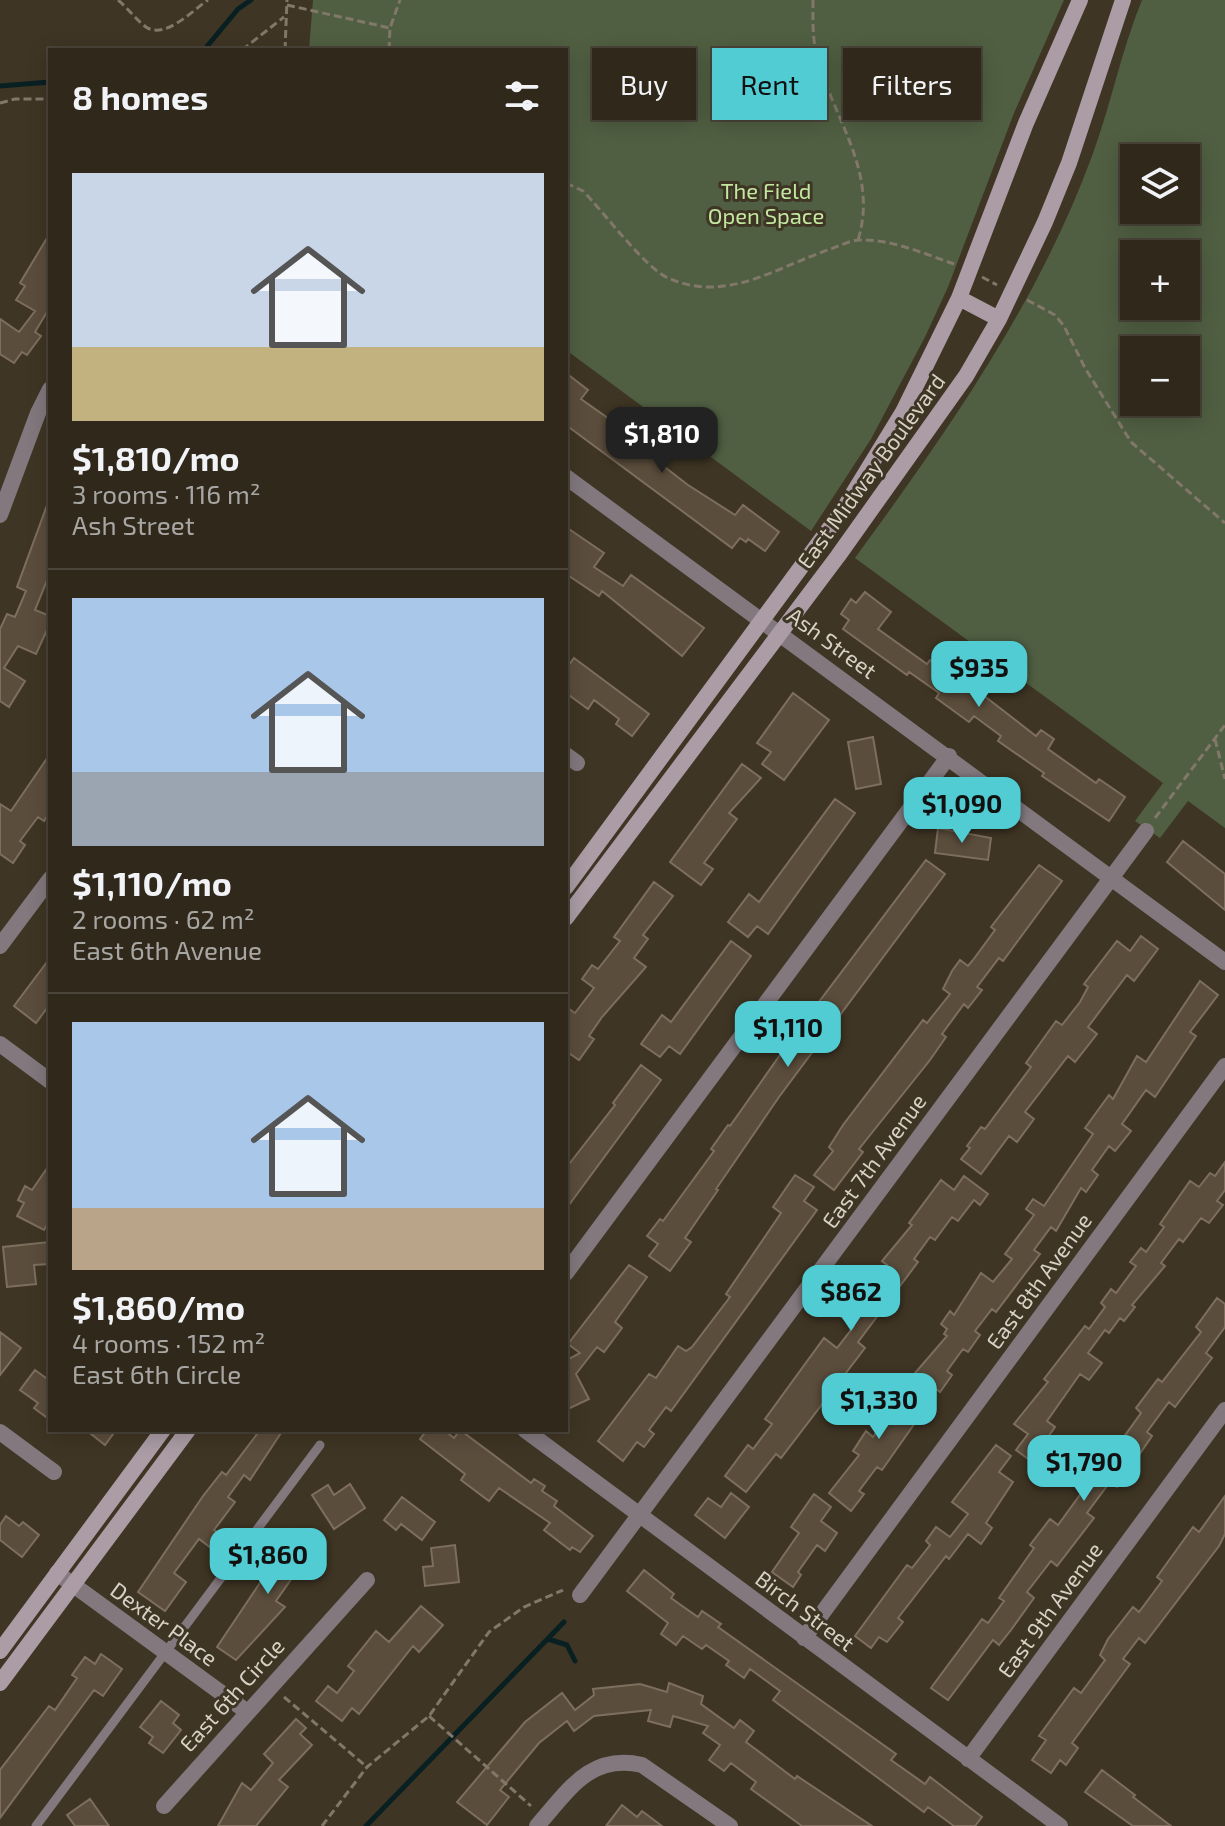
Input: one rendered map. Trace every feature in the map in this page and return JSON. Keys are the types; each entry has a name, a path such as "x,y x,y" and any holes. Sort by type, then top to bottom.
{"main road":[{"name":"East Midway Boulevard","path":"568,884 843,510 877,457 903,412 959,298 1026,123 1080,0"},
{"name":"East Midway Boulevard","path":"568,915 927,433 999,319 1069,163 1123,0"},
{"path":"959,298 999,319"},
{"path":"0,1651 162,1432"},
{"path":"0,1683 187,1432"}],"street":[{"path":"0,515 48,393"},
{"name":"Ash Street","path":"568,478 1225,962"},
{"path":"568,1270 949,756"},
{"name":"East 7th Avenue","path":"580,1595 1147,829"},
{"path":"0,946 48,882"},
{"path":"0,1044 48,1080"},
{"name":"East 8th Avenue","path":"804,1638 1225,1066"},
{"name":"East 9th Avenue","path":"968,1759 1225,1410"},
{"path":"0,1432 54,1472"},
{"name":"Birch Street","path":"528,1432 1060,1826"},
{"name":"Dexter Place","path":"57,1573 246,1711"},
{"name":"East 6th Circle","path":"164,1806 269,1685 367,1580"},
{"path":"540,1822 586,1773 609,1762 626,1761 642,1765 730,1826"}],"lane":[{"path":"36,1826 320,1445"}],"path":[{"path":"118,0 144,25 159,30 171,26 208,0"},
{"path":"389,48 390,28 400,0"},
{"path":"813,0 813,39 817,59 859,168 867,213 858,240"},
{"path":"285,48 287,2 390,28"},
{"path":"245,48 284,17"},
{"path":"0,103 15,99 48,99"},
{"path":"568,184 583,191 665,277 698,287 731,286 765,278 819,253 858,240 900,246 956,265"},
{"path":"975,274 1009,291"},
{"path":"1026,300 1055,315 1064,326 1085,368 1131,442 1225,523"},
{"path":"1147,829 1225,725"},
{"path":"1215,739 1225,779"},
{"path":"322,1826 367,1767 429,1716 489,1632 524,1607 558,1594 567,1586 580,1595"},
{"path":"269,1685 367,1767"},
{"path":"429,1716 457,1738 540,1822"}],"green space":[{"name":"The Field Open Space","path":"313,0 1064,0 1014,113 948,287 925,337 871,439 811,531 568,351 568,48 309,48"},
{"path":"1142,0 1225,0 1225,828 1188,801 1160,838 1135,821 1163,783 855,558 956,414 1018,315 1070,210 1092,156"}],"building":[{"path":"48,236 48,310 35,332 41,336 27,355 22,352 14,363 0,354 0,319 19,332 35,311 16,300 25,286 20,283"},
{"path":"568,375 588,390 581,399 629,433 626,437 688,485 735,515 743,505 779,532 765,551 748,539 746,542 740,538 732,548 568,426"},
{"path":"48,502 48,578 35,610 48,615 48,630 36,654 18,646 4,668 25,681 9,707 0,701 0,629 7,614 15,617 26,591 17,587"},
{"path":"568,528 604,553 594,567 623,586 631,575 704,628 682,656 602,591 599,596 568,575"},
{"path":"865,592 891,612 878,629 927,664 930,660 974,688 1036,736 1041,730 1054,739 1048,749 1096,783 1099,779 1125,797 1109,821 1042,776 1044,773 998,741 1001,736 974,716 969,722 936,698 939,693 909,672 907,675 843,629 849,620 841,614 851,599 856,603"},
{"path":"574,658 649,714 632,736 616,724 619,719 594,700 588,709 568,694 568,666"},
{"path":"793,693 829,720 784,780 762,764 771,752 757,743"},
{"path":"873,737 881,784 856,789 848,742"},
{"path":"48,757 48,815 44,821 38,817 20,841 25,845 13,863 0,854 0,804 11,811"},
{"path":"742,764 761,778 729,813 737,819 704,863 713,869 701,885 670,862"},
{"path":"835,799 855,813 768,934 757,926 748,937 728,922 749,894 759,902"},
{"path":"938,828 991,838 988,860 935,853"},
{"path":"1183,841 1225,874 1225,910 1167,862"},
{"path":"926,860 945,874 779,1097 685,1238 691,1242 670,1271 649,1256 658,1244 647,1236 660,1219 663,1221 714,1151 711,1149 728,1125"},
{"path":"1039,865 1062,881 1003,961 999,958 977,987 982,990 968,1008 964,1004 942,1034 946,1037 930,1060 859,1149 863,1152 834,1190 814,1175 833,1151 829,1147 923,1020 927,1023 950,994 943,989 960,960 968,966 973,960 995,930 991,927"},
{"path":"654,882 673,896 643,935 648,939 634,958 646,967 602,1017 589,1036 594,1039 579,1060 568,1052 568,1008 575,1013 594,988 582,979 592,965 598,969 620,941 614,937"},
{"path":"1141,936 1158,949 1134,981 1127,975 1088,1027 1097,1034 1075,1062 1068,1056 1025,1112 1034,1119 1017,1142 1009,1136 981,1174 961,1159 970,1148 967,1146 981,1127 985,1129 1031,1067 1026,1063 1056,1021 1062,1025 1080,1002 1088,987 1084,984 1117,941 1130,951"},
{"path":"731,941 751,956 680,1054 669,1046 660,1057 641,1044 662,1015 671,1022"},
{"path":"48,961 48,1007 36,1023 14,1006"},
{"path":"1200,981 1218,995 1190,1032 1196,1036 1155,1097 1146,1090 1122,1124 1131,1131 1115,1151 1109,1146 1092,1170 1098,1175 1086,1192 1081,1188 1056,1231 1051,1227 1034,1250 1040,1254 996,1312 992,1309 975,1331 980,1335 968,1352 963,1349 947,1371 952,1375 940,1392 915,1373 947,1336 944,1334 947,1329 941,1324 950,1311 954,1315 981,1273 993,1282 1012,1259 1005,1254 1034,1215 1026,1209 1033,1199 1044,1206 1093,1134 1085,1128 1109,1095 1113,1099 1137,1056 1146,1062"},
{"path":"641,1065 661,1080 568,1206 568,1165 615,1105 613,1103"},
{"path":"1225,1162 1225,1190 1217,1201 1223,1205 1209,1223 1201,1218 1183,1242 1179,1239 1161,1263 1165,1266 1132,1305 1135,1307 1124,1321 1120,1318 1109,1333 1105,1330 1088,1353 1102,1363 1089,1380 1080,1374 1047,1421 1055,1427 1031,1461 1016,1450 1028,1434 1014,1424 1048,1382 1044,1379 1085,1326 1089,1329 1105,1307 1101,1303 1111,1289 1116,1293 1136,1266 1130,1262 1141,1248 1146,1252 1164,1227 1160,1224 1190,1181 1199,1187 1210,1173 1215,1176"},
{"path":"48,1167 48,1223 44,1230 17,1216 24,1203 18,1200 25,1186 32,1190"},
{"path":"795,1175 814,1187 804,1201 817,1210 671,1411 666,1407 649,1430 654,1434 644,1447 637,1442 623,1461 598,1441 649,1374 656,1378 678,1346 686,1351 692,1347 730,1297 726,1294 781,1213 773,1207"},
{"path":"964,1176 988,1194 980,1205 974,1200 958,1221 952,1217 935,1240 930,1237 914,1259 918,1262 858,1342 865,1348 781,1458 776,1454 746,1492 725,1476 748,1445 753,1449 772,1424 765,1419 824,1338 837,1348 854,1326 841,1317 864,1283 870,1287 887,1265 882,1261 912,1225 909,1223 941,1180 954,1190"},
{"path":"48,1242 48,1264 34,1265 36,1284 7,1287 3,1247"},
{"path":"629,1265 647,1277 615,1322 622,1328 604,1352 597,1347 576,1374 589,1399 568,1409 568,1357 580,1353 568,1344"},
{"path":"1217,1298 1225,1304 1225,1327 1206,1353 1212,1358 1175,1407 1169,1402 1147,1432 1152,1436 1117,1487 1110,1482 1087,1513 1094,1518 1057,1566 1051,1561 1027,1592 1034,1598 1011,1630 999,1645 993,1640 948,1700 931,1688 982,1619 988,1623 1004,1601 999,1598 1034,1548 1030,1545 1050,1519 1058,1525 1082,1492 1077,1488 1099,1458 1105,1463 1141,1413 1136,1408 1158,1379 1162,1382 1201,1332 1196,1327"},
{"path":"0,1332 21,1348 0,1375"},
{"path":"35,1370 48,1380 48,1418 34,1408 38,1403 20,1390"},
{"path":"898,1374 919,1388 908,1403 922,1413 882,1470 877,1467 859,1491 864,1494 851,1511 829,1493 859,1455 853,1451 866,1431 873,1437 888,1415 875,1406"},
{"path":"89,1432 115,1432 105,1445"},
{"path":"258,1432 282,1432 250,1480 244,1475 228,1497 235,1502 214,1530 229,1541 219,1554 199,1539 174,1573 186,1582 165,1611 138,1592 203,1496 222,1472 226,1475"},
{"path":"425,1432 446,1432 454,1438 463,1432 531,1483 534,1479 545,1486 542,1491 557,1501 554,1506 593,1536 580,1552 572,1547 570,1550 544,1530 550,1523 499,1488 489,1501 461,1480 465,1474 420,1439"},
{"path":"996,1445 1011,1456 999,1472 1013,1482 986,1523 992,1528 981,1544 968,1534 949,1559 946,1556 898,1618 903,1622 887,1642 879,1637 871,1648 855,1636 907,1565 912,1568 930,1545 926,1541 936,1527 950,1537 968,1514 952,1502"},
{"path":"350,1484 365,1508 334,1529 312,1495 328,1485 334,1495"},
{"path":"731,1493 749,1507 725,1538 695,1515 708,1498 721,1507"},
{"path":"814,1494 831,1507 821,1521 837,1533 825,1551 817,1545 798,1572 801,1575 793,1587 772,1572 799,1533 791,1527"},
{"path":"1225,1496 1225,1534 1219,1546 1145,1643 1139,1638 1123,1659 1130,1664 1072,1743 1078,1748 1066,1765 1060,1760 1051,1773 1032,1760 1046,1740 1039,1736 1074,1688 1081,1693 1105,1660 1100,1655 1108,1639 1133,1607 1139,1612 1162,1581 1157,1577 1193,1527 1199,1532"},
{"path":"402,1497 435,1522 422,1540 401,1524 396,1530 384,1520"},
{"path":"6,1516 19,1526 23,1522 39,1535 22,1557 0,1540 0,1525"},
{"path":"296,1529 314,1542 304,1555 315,1562 305,1576 297,1571 276,1601 285,1607 236,1660 217,1647"},
{"path":"455,1545 459,1582 425,1586 423,1567 433,1566 431,1548"},
{"path":"644,1570 674,1594 671,1598 698,1617 702,1611 721,1624 718,1627 896,1754 891,1760 925,1784 930,1777 982,1817 975,1826 954,1826 928,1807 924,1812 773,1700 780,1691 750,1669 744,1678 726,1665 729,1661 706,1645 702,1649 683,1636 676,1645 661,1634 668,1623 627,1591"},
{"path":"421,1606 443,1625 419,1652 413,1646 359,1714 352,1708 342,1721 316,1701 328,1686 337,1693 354,1671 348,1666 376,1631 389,1642"},
{"path":"101,1654 122,1669 103,1696 94,1690 0,1818 0,1770 49,1706 55,1710 77,1678 72,1675 85,1657 95,1664"},
{"path":"669,1683 703,1696 701,1704 734,1728 740,1720 754,1731 746,1742 795,1779 797,1776 872,1826 802,1826 751,1789 756,1782 731,1763 724,1771 709,1760 720,1745 703,1733 708,1726 673,1716 670,1727 648,1721 651,1710 594,1716 574,1731 567,1721 539,1743 500,1790 509,1797 487,1825 457,1802 525,1722 562,1693 575,1710 594,1695 593,1689 640,1684 667,1692"},
{"path":"161,1701 179,1715 173,1723 181,1730 163,1753 149,1743 153,1737 140,1727"},
{"path":"296,1719 306,1728 300,1734 312,1745 279,1780 288,1787 256,1826 218,1826 242,1783 251,1790 273,1763 264,1754"},
{"path":"1102,1770 1171,1826 1133,1826 1085,1792"},
{"path":"90,1799 109,1826 75,1826 67,1815"},
{"path":"622,1805 637,1817 642,1811 662,1826 606,1826"}],"waterway":[{"path":"206,48 238,9 251,0"},
{"path":"0,86 48,82"},
{"path":"366,1826 564,1622"},
{"path":"548,1639 567,1645 575,1661"}]}
